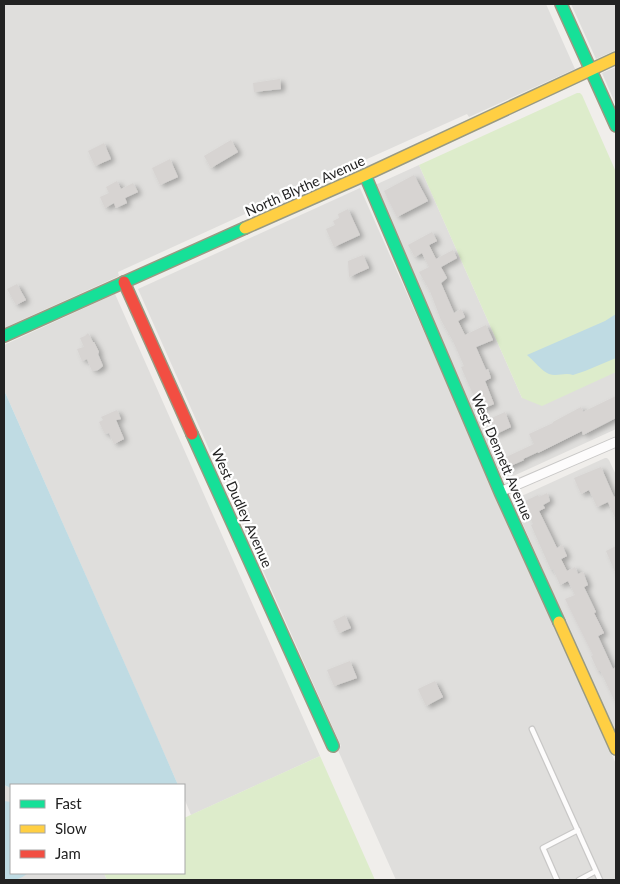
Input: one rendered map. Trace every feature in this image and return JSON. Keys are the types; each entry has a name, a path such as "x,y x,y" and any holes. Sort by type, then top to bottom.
{"street":[{"path":"561,4 616,126"},
{"name":"North Blythe Avenue","path":"4,336 365,176 616,58"},
{"name":"West Dennett Avenue","path":"365,176 500,492 616,749"},
{"name":"West Dudley Avenue","path":"124,282 332,746"},
{"path":"500,492 616,442"}],"lane":[{"path":"532,729 600,880"},
{"path":"557,880 543,848 578,830"},
{"path":"579,880 596,871"}],"shaded area":[{"path":"4,4 546,4 575,69 469,117 467,114 276,200 118,272 119,276 4,328"},
{"path":"571,4 616,4 616,50 596,59"},
{"path":"616,67 616,105 602,73"},
{"path":"419,165 522,398 616,372 616,429 507,479 502,477 374,190 375,185"},
{"path":"360,188 616,764 616,880 396,880 337,748 341,746 138,289"},
{"path":"115,294 320,756 191,815 185,800 185,784 178,784 4,390 4,345"},
{"path":"605,458 609,460 616,475 616,735 513,502 515,499"},
{"path":"4,785 10,788 10,874 104,874 107,880 4,880"}],"green space":[{"path":"577,93 582,95 616,172 616,372 542,406 522,398 419,165"},
{"path":"320,756 375,880 107,880 104,874 185,874 185,818"}],"water":[{"path":"616,314 616,358 573,375 555,375 544,371 527,355 605,321"},
{"path":"4,390 178,784 10,784 10,788 4,785"},
{"path":"4,801 10,802 10,874 26,874 14,880 4,880"}],"building":[{"path":"280,79 281,89 254,92 253,83"},
{"path":"231,140 238,152 211,168 204,156"},
{"path":"104,143 111,159 95,166 88,151"},
{"path":"170,159 178,177 160,185 152,168"},
{"path":"414,175 428,201 397,217 384,191"},
{"path":"117,181 121,189 133,183 138,192 125,198 127,203 116,208 114,203 105,208 100,197 109,193 106,187"},
{"path":"348,209 360,235 334,247 326,229 335,225 333,221 339,218 338,214"},
{"path":"432,232 437,241 429,245 436,259 453,250 457,258 441,267 447,278 441,283 454,313 461,309 465,317 458,321 465,335 486,325 493,340 476,347 491,378 485,381 494,404 480,410 461,367 464,366 453,341 419,272 429,267 422,253 415,257 408,245"},
{"path":"363,255 369,268 349,277 348,261"},
{"path":"17,284 26,300 16,305 7,289"},
{"path":"88,333 99,352 98,354 103,366 98,370 92,371 87,359 82,361 77,349 84,347 80,338"},
{"path":"616,396 616,418 583,435 582,431 506,468 502,459 534,444 529,434 581,407 583,412"},
{"path":"117,410 121,419 116,420 124,439 114,444 109,433 105,434 99,422 103,420 101,417"},
{"path":"505,412 511,427 494,435 487,420"},
{"path":"601,467 614,497 616,496 616,520 608,502 597,507 589,490 581,494 574,478"},
{"path":"547,493 550,501 543,505 545,508 539,511 557,548 562,545 567,556 561,559 567,571 575,567 578,574 583,572 588,585 584,587 604,633 598,636 613,669 616,667 616,704 600,670 598,671 591,656 593,655 565,599 575,595 568,581 560,585 553,569 551,570 523,502"},
{"path":"616,546 616,574 606,551"},
{"path":"345,615 351,628 339,633 333,621"},
{"path":"350,661 357,678 334,686 327,670"},
{"path":"435,681 443,697 426,706 418,689"}],"traffic: fast":[{"path":"561,4 616,126"},
{"path":"365,175 500,492 559,622"},
{"path":"4,336 245,228"},
{"path":"192,434 333,746"}],"traffic: slow":[{"path":"245,228 365,175 616,58"},
{"path":"559,622 616,749"}],"traffic: jam":[{"path":"124,282 192,434"}]}
